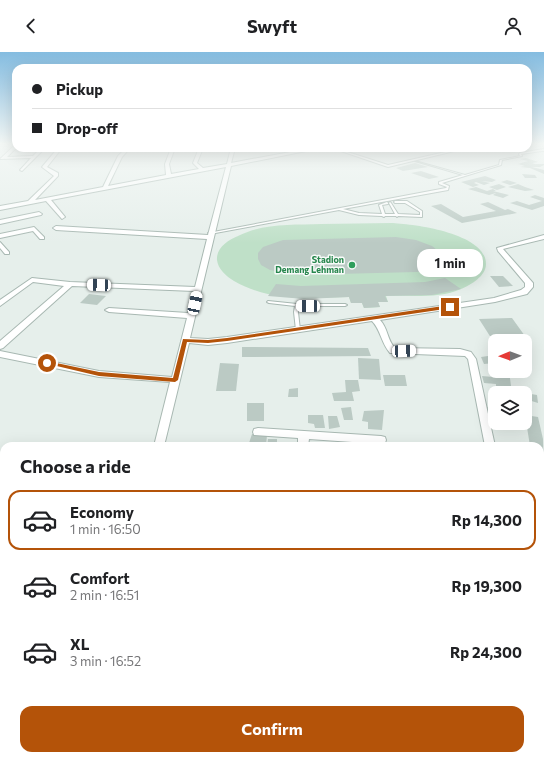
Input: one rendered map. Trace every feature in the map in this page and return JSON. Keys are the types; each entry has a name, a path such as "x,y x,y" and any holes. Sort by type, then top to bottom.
{"street":[{"path":"0,208 31,204 55,177"},
{"path":"105,188 110,177"},
{"path":"0,211 47,199 163,177"},
{"path":"160,442 192,316 210,235 226,177"},
{"path":"47,199 62,217"},
{"path":"0,222 39,214"},
{"path":"56,228 210,235"},
{"path":"0,236 34,229 42,238"},
{"path":"185,340 216,341 298,330 495,300 524,292 529,287 529,283 500,250 500,248 544,237"},
{"path":"0,244 7,253"},
{"path":"0,304 32,280 70,284 198,289"},
{"path":"0,346 70,284"},
{"path":"109,310 192,316"},
{"path":"375,319 382,325 387,345 393,351 445,351 468,354 472,359 489,442"},
{"path":"0,354 99,374 175,380"},
{"path":"258,432 304,440 381,440"}],"lane":[{"path":"210,235 447,189 446,186 440,183 461,177"},
{"path":"338,209 351,214 384,216 421,216 421,212 406,202 390,203 380,205 384,216"},
{"path":"390,203 397,216"},
{"path":"269,302 297,305 345,305"},
{"path":"297,305 298,330"}],"green space":[{"name":"Stadion Demang Lehman","path":"391,223 431,228 462,238 474,245 483,253 486,264 484,272 481,276 465,287 452,292 424,296 386,296 388,302 378,302 380,307 364,308 362,303 351,303 349,297 304,298 276,296 248,288 234,281 223,272 217,260 218,252 223,245 234,238 258,229 289,225"}],"building":[{"path":"423,177 439,177 429,179"},
{"path":"481,177 488,177 496,180 492,182 481,181 490,183 484,185 476,182 474,183 479,185 473,187 461,182"},
{"path":"524,177 537,178 525,178"},
{"path":"507,180 517,183 510,185 501,182"},
{"path":"499,184 506,187 497,190 489,187"},
{"path":"518,184 534,190 525,191 508,187"},
{"path":"476,187 487,191 493,189 496,191 493,191 509,195 503,198 493,195 496,193 489,195 468,189"},
{"path":"535,195 544,198 544,206 532,210 510,203 517,201 529,205 542,201 530,197"},
{"path":"488,202 505,210 508,209 517,213 462,223 431,206 441,204 463,217 496,211 480,204"},
{"path":"396,237 416,240 432,246 442,254 441,263 429,270 417,272 297,275 270,270 261,265 258,259 258,253 263,247 283,240"},
{"path":"490,276 503,276 513,286 499,287"},
{"path":"445,278 461,289 432,295 385,296 388,302 378,302 380,307 364,308 362,303 351,303 349,297 304,299 268,296 276,284 301,286 425,282"},
{"path":"89,294 106,296 97,305 80,303"},
{"path":"512,318 524,334 489,334 479,319"},
{"path":"242,347 368,348 371,356 242,357"},
{"path":"488,356 488,364 484,364 481,357"},
{"path":"358,358 379,359 381,380 359,379"},
{"path":"220,363 239,364 236,391 216,391"},
{"path":"383,375 405,375 407,386 385,386"},
{"path":"482,376 488,377 488,378 510,378 511,386 496,386 496,384 484,383"},
{"path":"345,380 358,380 360,391 352,392 354,401 334,401 332,393 346,392"},
{"path":"298,388 298,397 288,397 289,389"},
{"path":"532,394 537,395 538,403 532,401"},
{"path":"247,403 264,403 264,421 247,421"},
{"path":"351,407 353,420 344,420 341,408"},
{"path":"384,410 382,430 368,429 368,422 362,421 364,411"},
{"path":"308,415 323,415 325,428 315,428 314,424 308,423"},
{"path":"328,416 337,416 340,427 329,429"},
{"path":"532,416 538,417 543,442 529,442 527,430 532,430"},
{"path":"252,434 267,435 266,442 249,442"},
{"path":"268,439 277,439 277,442 268,442"}],"place":[{"name":"Stadion Demang Lehman","path":"352,265"}],"route":[{"path":"47,363 78,368 99,374 175,380 185,340 199,342 227,340 450,307"}]}
